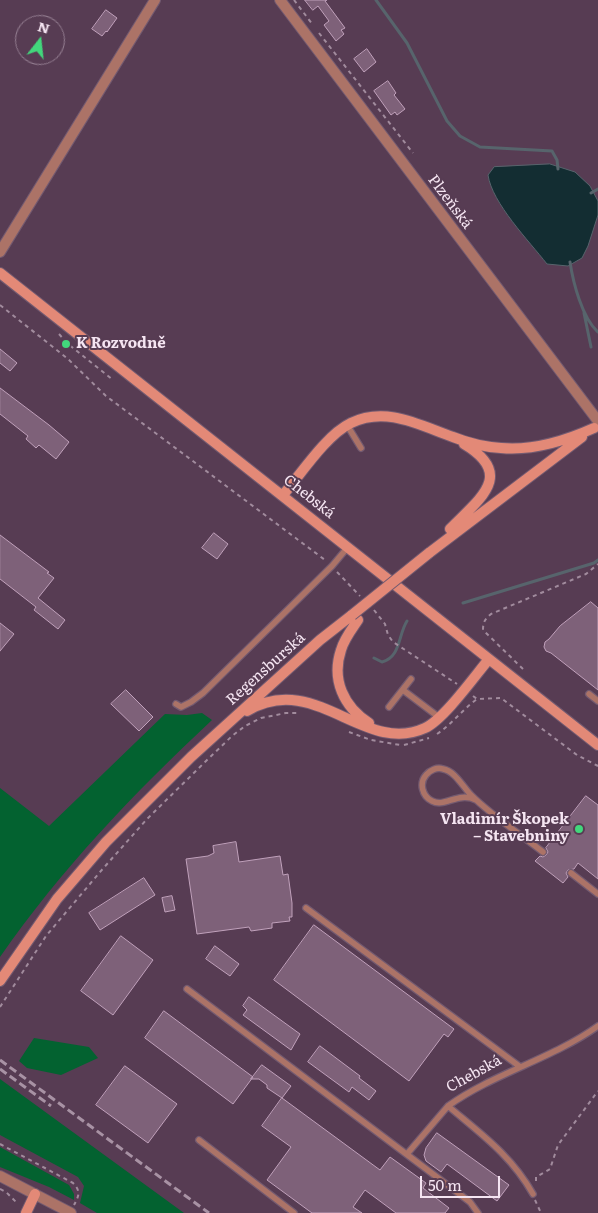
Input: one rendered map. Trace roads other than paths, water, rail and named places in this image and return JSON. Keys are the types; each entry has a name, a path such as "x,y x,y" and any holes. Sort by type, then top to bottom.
{"main road":[{"name":"Chebská","path":"0,273 598,745"},
{"path":"283,495 327,442 346,425 367,417 393,416 415,422 455,438 490,447 516,449 574,439"},
{"path":"443,539 574,439 596,425"},
{"path":"393,734 363,719 349,705 340,689 337,678 341,648 355,617 369,601 443,539 483,495 491,477 490,468 485,459 474,449 455,438"},
{"name":"Regensburská","path":"0,981 57,899 106,842 220,730 320,640 355,617"},
{"path":"220,730 254,706 271,701 294,700 322,706 368,728 393,734 405,734 425,728 440,718 489,659"},
{"path":"26,1212 35,1194"}],"street":[{"path":"0,252 155,0"},
{"name":"Plzeňská","path":"280,0 596,425"},
{"path":"0,1176 71,1213"}],"lane":[{"path":"346,425 361,448"},
{"path":"176,704 181,707 191,702 203,692 332,566 348,547"},
{"path":"389,707 411,680"},
{"path":"402,690 440,718"},
{"path":"589,694 598,701"},
{"path":"476,800 464,796 442,802 431,800 422,787 424,777 437,768 449,771 476,800 543,852"},
{"path":"571,873 598,894"},
{"path":"306,908 520,1066"},
{"path":"187,989 470,1202 478,1213"},
{"name":"Chebská","path":"533,1194 524,1178 502,1151 448,1106 464,1094 556,1050 598,1026"},
{"path":"407,1154 448,1106"},
{"path":"199,1140 294,1213"}],"waterway":[{"path":"376,0 407,43 447,121 460,136 480,147 552,151 557,160 558,169"},
{"path":"591,193 598,189"},
{"path":"570,262 573,279 583,309 592,326 598,332"},
{"path":"584,313 591,347"},
{"path":"463,603 594,563 598,560"},
{"path":"374,658 382,662 393,655 407,621"}],"railway":[{"path":"0,1060 209,1213"},
{"path":"0,1069 51,1106"}],"place":[{"name":"K Rozvodně","path":"66,344"},
{"name":"Vladimír Škopek – Stavebniny","path":"579,829"}]}
